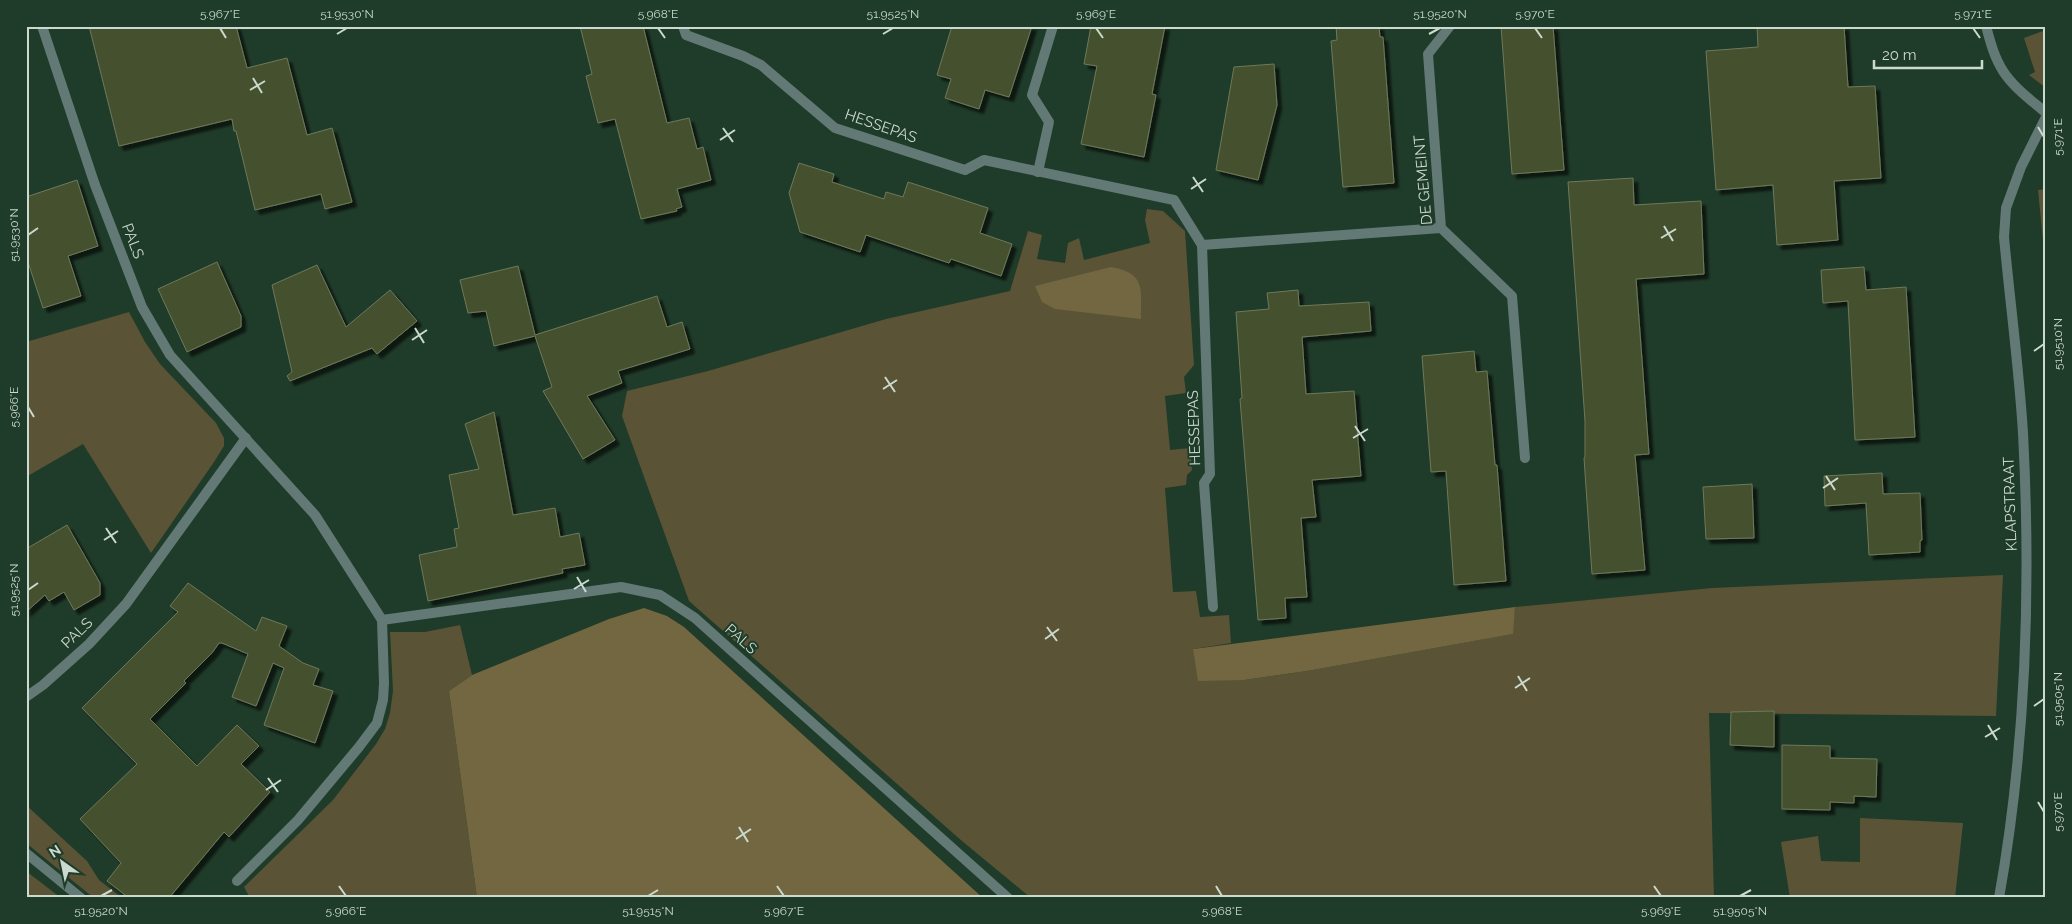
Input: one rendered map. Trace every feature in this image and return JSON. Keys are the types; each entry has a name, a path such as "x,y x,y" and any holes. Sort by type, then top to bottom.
{"street":[{"name":"PALS","path":"42,26 95,185 142,307 170,355 315,515 382,620 621,587 660,596 695,618 1008,898"},
{"name":"HESSEPAS","path":"683,26 686,35 743,56 761,65 835,128 965,170 984,160 1174,200 1202,245 1210,474 1204,483 1213,607"},
{"path":"1038,172 1048,122 1032,95 1053,26"},
{"name":"DE GEMEINT","path":"1450,26 1428,54 1441,228 1512,296 1525,458"},
{"path":"1986,26 1992,48 2003,72 2046,112"},
{"name":"KLAPSTRAAT","path":"1999,898 2006,857 2019,733 2025,642 2026,567 2022,432 2004,237 2006,208 2021,167 2046,117"},
{"path":"1202,245 1441,228"},
{"name":"PALS","path":"26,697 43,685 88,644 126,604 246,438"},
{"path":"237,881 298,820 359,748 377,723 384,692 382,620"},
{"path":"26,853 81,898"}],"shaded area":[{"path":"2046,30 2046,88 2029,75 2035,72 2024,38"},
{"path":"2046,189 2046,272 2038,190"},
{"path":"1147,209 1163,211 1185,231 1194,365 1184,377 1186,393 1165,396 1170,450 1190,448 1192,470 1187,475 1186,485 1165,488 1173,592 1196,591 1200,617 1229,615 1231,643 1193,649 1244,680 1307,671 1512,634 1515,607 1712,588 2003,575 1996,716 1709,713 1714,898 1031,898 962,841 689,601 622,416 627,391 708,371 886,319 1010,291 1028,231 1042,235 1037,259 1065,263 1068,243 1079,238 1084,260 1150,243 1145,220"},
{"path":"1111,267 1130,273 1136,278 1141,291 1141,319 1055,309 1042,302 1035,286"},
{"path":"129,312 145,342 160,364 216,423 224,438 224,446 214,462 151,553 83,444 26,477 26,342"},
{"path":"1515,607 1513,634 1307,671 1244,680 1198,681 1193,649"},
{"path":"644,608 667,616 684,627 983,898 477,898 449,691 472,675 609,619"},
{"path":"460,625 472,675 449,691 477,898 250,898 244,887 333,800 376,744 385,729 390,713 393,691 390,632 425,632"},
{"path":"26,805 87,861 99,880 122,898 94,898 26,843"},
{"path":"1860,818 1963,823 1955,898 1790,898 1781,842 1818,836 1821,861 1860,862"},
{"path":"26,871 61,898 26,898"}],"building":[{"path":"89,26 236,26 247,68 287,58 307,135 332,128 352,202 325,209 321,194 255,210 232,119 119,146"},
{"path":"580,26 643,26 667,123 689,118 697,149 703,147 711,180 677,189 682,207 676,209 677,211 641,219 615,119 598,123 586,76 592,74"},
{"path":"952,26 1032,26 1009,97 985,90 979,109 945,98 951,79 937,75"},
{"path":"1091,26 1165,26 1152,94 1156,95 1144,157 1081,144 1097,66 1084,64"},
{"path":"1336,26 1379,26 1380,37 1383,37 1394,183 1343,187 1331,41 1337,40"},
{"path":"1501,26 1553,26 1564,170 1512,174"},
{"path":"1757,26 1844,26 1848,87 1875,86 1881,178 1834,181 1838,240 1777,245 1773,185 1716,190 1706,51 1758,47"},
{"path":"1274,64 1277,105 1258,180 1216,170 1234,67"},
{"path":"799,163 834,174 832,182 884,199 886,192 903,197 908,182 988,208 980,233 1012,244 1001,276 951,259 949,263 866,235 860,252 800,232 789,193"},
{"path":"1633,178 1634,205 1701,201 1704,274 1636,279 1649,454 1635,455 1645,570 1592,574 1584,458 1585,421 1568,182"},
{"path":"77,180 98,246 68,256 81,296 43,308 26,256 26,197"},
{"path":"217,262 241,316 241,327 187,352 158,289"},
{"path":"317,265 346,327 390,290 417,321 377,354 372,348 290,381 287,376 292,372 272,285"},
{"path":"518,266 535,335 657,296 667,327 682,322 690,349 618,371 622,383 587,396 615,440 583,459 543,391 552,387 535,336 494,346 486,311 468,313 460,280"},
{"path":"1864,267 1866,290 1906,287 1915,437 1855,440 1848,301 1823,303 1821,270"},
{"path":"1298,290 1299,306 1369,302 1371,331 1302,337 1306,394 1354,391 1361,476 1312,480 1316,517 1301,518 1307,597 1285,598 1286,618 1258,620 1240,399 1242,398 1236,312 1269,309 1267,293"},
{"path":"1474,351 1476,372 1487,371 1506,581 1454,585 1446,471 1431,472 1422,356"},
{"path":"494,412 513,515 555,508 560,537 579,533 585,565 562,569 563,573 428,601 419,555 457,547 454,529 459,528 449,475 479,469 465,424"},
{"path":"1882,473 1883,494 1920,493 1922,540 1920,541 1920,552 1869,555 1866,503 1825,506 1824,476"},
{"path":"1752,484 1754,538 1706,539 1703,487"},
{"path":"67,525 100,583 100,595 74,610 64,592 49,601 45,595 26,612 26,549"},
{"path":"188,583 256,631 262,617 287,626 279,646 303,663 319,669 313,685 333,691 315,743 264,725 284,668 273,663 256,706 232,697 248,654 219,643 212,653 184,681 186,683 150,719 197,766 237,725 259,746 241,764 270,792 229,837 224,832 169,898 129,898 107,881 121,863 80,819 137,764 82,708 178,612 170,606"},
{"path":"1774,711 1774,747 1730,745 1731,712"},
{"path":"1782,745 1830,746 1830,758 1877,759 1876,797 1854,796 1854,803 1830,802 1830,810 1782,809"}]}
